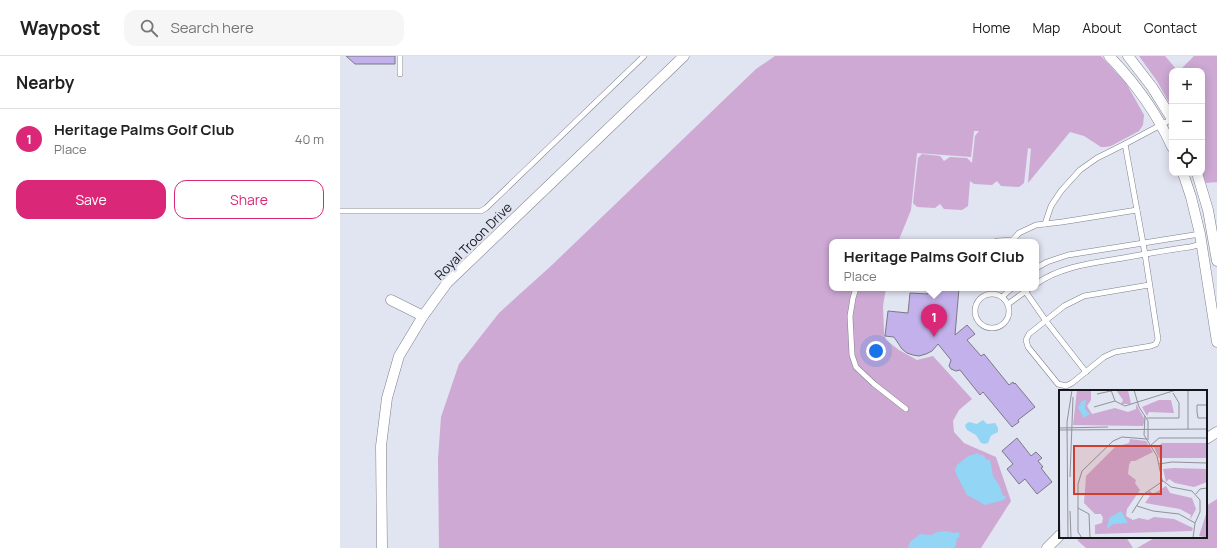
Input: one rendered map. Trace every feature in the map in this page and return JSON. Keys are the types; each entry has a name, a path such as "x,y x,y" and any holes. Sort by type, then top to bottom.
{"street":[{"name":"Royal Troon Drive","path":"382,548 381,446 387,398 399,356 423,316 446,283 684,56"},
{"path":"1109,56 1130,78 1161,124 1169,141"},
{"path":"1128,56 1152,87 1169,114"},
{"path":"1184,176 1191,197 1202,244 1217,342"},
{"path":"1198,176 1215,238 1217,261"},
{"path":"1200,234 1215,238"},
{"path":"1202,244 1215,238"},
{"path":"391,300 423,316"},
{"path":"1207,438 1217,432"},
{"path":"1047,548 1059,536"}],"lane":[{"path":"400,56 400,74"},
{"path":"340,211 481,211 486,208 644,56"},
{"path":"1045,224 1051,206 1061,191 1080,170 1097,158 1169,120"},
{"path":"1125,144 1145,254 1158,339 1156,344 1115,352 1104,357 1072,383 1066,386 1058,384 1028,347 1026,340 1029,334 1064,306 1084,296 1149,285"},
{"path":"1014,239 1018,233 1036,225 1137,210"},
{"path":"1039,266 1068,255 1200,234"},
{"path":"1039,282 1061,271 1082,265 1202,244"},
{"path":"855,291 850,316 852,355 856,367 874,384 906,409"},
{"path":"1002,297 1009,291"},
{"path":"1008,304 1024,291"},
{"path":"1027,291 1046,320 1086,372"},
{"path":"996,294 1002,297 1008,304 1010,311 1006,322 1002,326 991,329 980,325 975,315 974,309 976,304 985,295 996,294"}],"shaded area":[{"path":"775,56 1101,56 1126,83 1144,115 1143,125 1139,131 1111,146 1101,147 1084,136 1070,132 1028,183 1031,149 1028,148 1024,183 1019,187 1001,186 997,181 992,185 974,184 970,181 968,206 962,210 944,209 940,204 935,208 917,207 913,203 918,158 922,154 940,156 944,161 950,157 967,158 972,163 975,136 979,131 974,131 971,157 917,153 911,210 899,239 829,239 829,291 886,291 883,306 884,333 886,340 899,350 917,360 933,356 972,399 959,410 953,421 954,432 964,443 996,457 1011,501 981,548 439,548 438,459 441,417 459,364 499,313 552,265 756,69"},
{"path":"1139,56 1165,56 1175,68 1169,68 1169,103 1157,81"},
{"path":"1194,56 1217,56 1217,182 1206,183 1203,176 1205,176 1205,68 1182,68"},
{"path":"1217,499 1217,548 1137,548 1154,538 1207,538 1207,505"},
{"path":"1082,538 1127,538 1133,548 1086,548 1077,540"}],"water":[{"path":"983,420 987,424 995,423 998,428 998,432 991,436 988,443 984,444 981,443 976,435 967,430 965,426 969,422 977,424"},
{"path":"978,453 983,455 987,460 990,460 993,476 999,485 1003,496 1006,496 1004,500 985,505 967,495 955,470 957,465 968,456"},
{"path":"946,531 954,533 959,532 960,537 957,538 954,548 908,548 910,542 920,534 931,535 937,532"}],"building":[{"path":"346,56 395,56 395,64 355,64"},
{"path":"928,291 959,291 955,335 967,325 975,334 967,340 981,356 984,354 1009,385 1013,382 1014,384 1015,383 1035,407 1018,420 1019,422 1012,427 983,392 980,395 960,370 956,371 951,369 949,366 951,360 938,344 932,351 919,356 907,353 902,349 894,337 885,336 888,311 908,313 910,293 928,294"},
{"path":"1017,438 1031,456 1036,452 1042,458 1038,461 1043,467 1041,468 1052,482 1037,494 1025,479 1019,484 1007,469 1013,464 1002,451"}],"place":[{"name":"Heritage Palms Golf Club","path":"934,337"}]}
